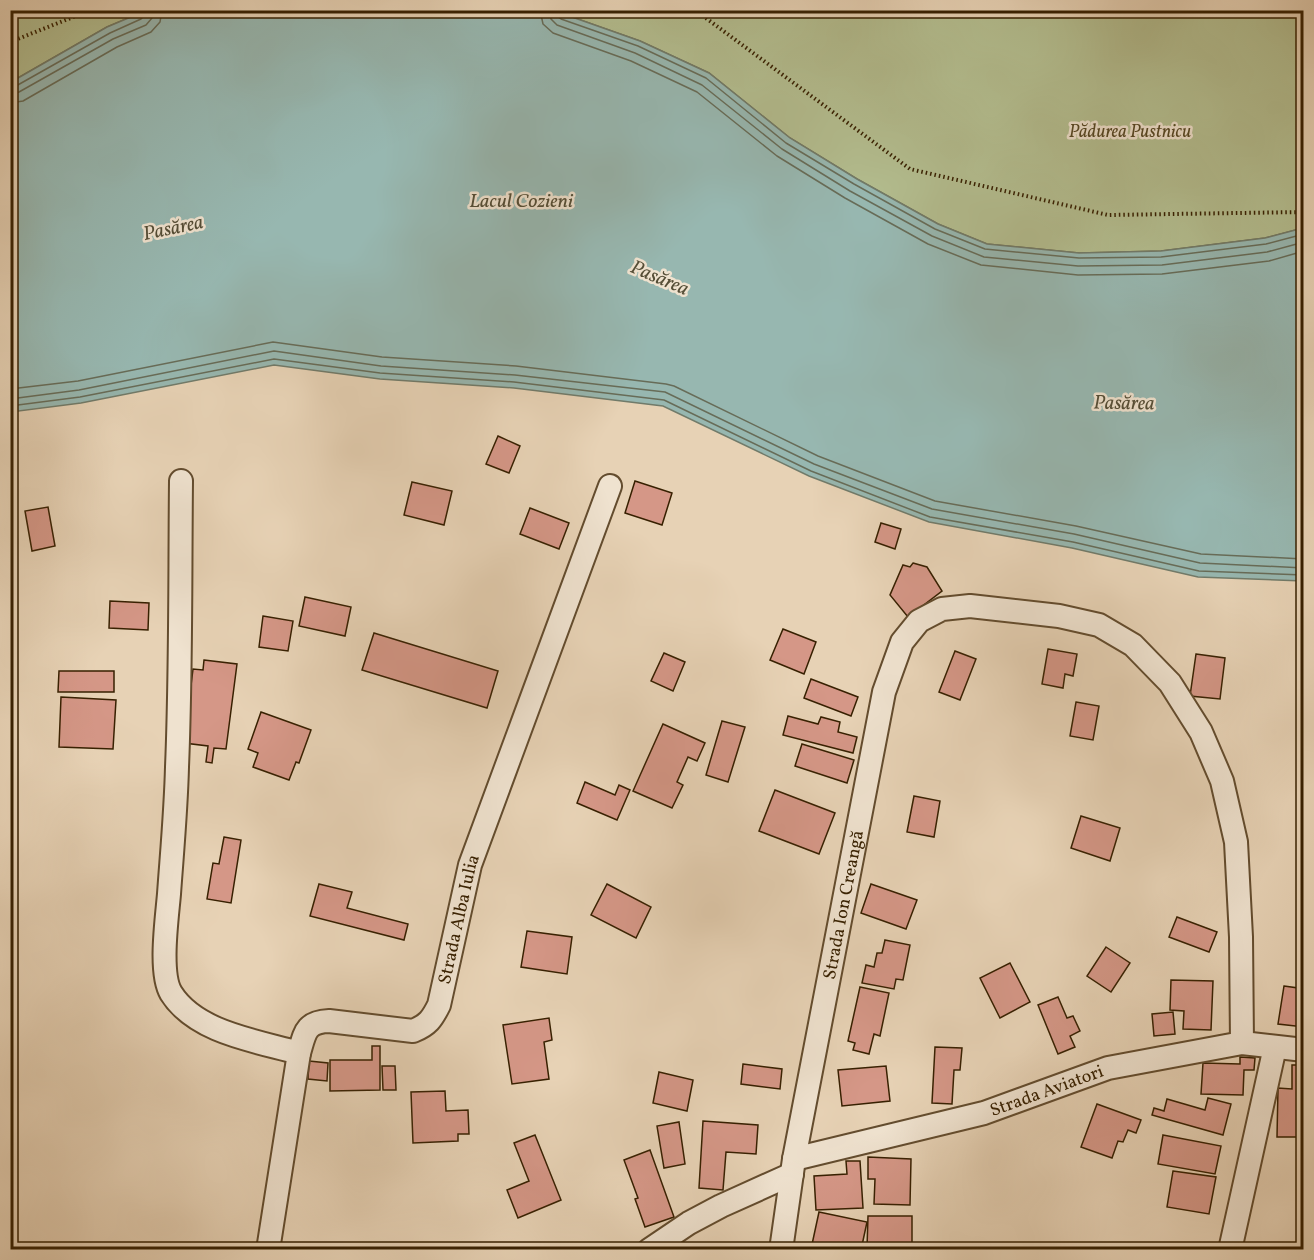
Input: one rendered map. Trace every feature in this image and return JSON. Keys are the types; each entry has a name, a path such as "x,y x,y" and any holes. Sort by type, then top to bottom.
{"street":[{"path":"181,481 177,767 165,976 170,990 180,1005 199,1020 226,1033 299,1053"},
{"name":"Strada Alba Iulia","path":"268,1250 299,1053 309,1026 317,1021 329,1021 413,1032 424,1027 433,1018 439,1005 470,865 610,486"},
{"name":"Strada Ion Creangă","path":"782,1250 793,1167 884,692 902,642 919,621 942,609 970,606 1059,616 1099,625 1133,645 1170,683 1201,732 1222,781 1236,842 1241,938 1242,1043"},
{"name":"Strada Aviatori","path":"649,1250 689,1223 793,1167 984,1113 1108,1068 1242,1043 1304,1050"},
{"path":"1230,1250 1275,1047"}],"path":[{"path":"10,42 92,10"},
{"path":"695,10 910,169 1108,215 1304,212"}],"green space":[{"path":"11,11 145,11 107,27 11,82"},
{"name":"Pădurea Pustnicu","path":"555,11 1303,11 1303,228 1265,238 1161,251 1079,253 987,244 938,224 790,138 709,73 640,41"}],"water":[{"name":"Lacul Cozieni","path":"145,11 555,11 640,41 709,73 790,138 938,224 987,244 1079,253 1161,251 1265,238 1303,228 1303,581 1198,577 1072,548 929,522 809,476 663,406 514,388 380,379 274,365 81,403 11,412 11,82 107,27"}],"building":[{"path":"498,436 520,446 509,473 486,464"},
{"path":"635,481 672,493 662,525 625,513"},
{"path":"412,482 452,491 444,525 404,515"},
{"path":"48,507 55,546 32,551 25,511"},
{"path":"530,508 569,523 559,549 520,534"},
{"path":"881,523 901,529 895,549 875,542"},
{"path":"913,563 927,567 942,591 908,617 890,595 903,565 910,567"},
{"path":"305,597 351,607 345,636 299,626"},
{"path":"110,601 149,603 148,630 109,628"},
{"path":"263,616 293,621 288,651 259,647"},
{"path":"783,629 816,642 804,674 770,660"},
{"path":"374,633 498,671 487,708 362,670"},
{"path":"1048,649 1077,654 1073,676 1065,674 1063,688 1042,684"},
{"path":"955,651 976,659 960,700 939,692"},
{"path":"664,653 685,662 673,691 651,681"},
{"path":"1196,654 1225,658 1220,699 1190,696"},
{"path":"204,660 237,664 226,749 214,748 212,763 206,762 208,746 184,743 193,669 203,670"},
{"path":"59,671 114,671 114,692 58,692"},
{"path":"811,679 858,697 851,716 804,698"},
{"path":"61,697 116,700 113,749 59,747"},
{"path":"1076,702 1099,706 1093,740 1070,736"},
{"path":"261,712 311,730 299,763 296,762 289,780 253,767 258,753 248,749"},
{"path":"788,716 818,724 821,717 840,722 838,732 857,737 853,753 783,735"},
{"path":"722,721 745,727 728,782 706,775"},
{"path":"663,724 705,743 697,761 688,757 677,782 683,785 672,808 633,791"},
{"path":"802,744 854,760 847,783 795,766"},
{"path":"585,782 615,795 619,785 630,790 617,820 577,803"},
{"path":"775,790 835,813 819,854 759,831"},
{"path":"914,796 940,801 934,837 907,832"},
{"path":"1081,816 1120,828 1110,861 1071,848"},
{"path":"224,837 241,840 231,903 207,899 213,863 219,864"},
{"path":"319,884 352,892 347,908 408,924 404,940 310,916"},
{"path":"607,884 651,907 636,938 591,915"},
{"path":"871,884 917,900 906,929 861,913"},
{"path":"1177,917 1217,932 1209,952 1169,937"},
{"path":"527,931 572,937 567,974 521,967"},
{"path":"885,940 910,945 903,980 896,979 894,989 862,983 866,965 874,967 877,953 882,953"},
{"path":"1106,947 1130,963 1111,992 1087,976"},
{"path":"1010,963 1030,1002 1000,1018 980,978"},
{"path":"1171,980 1213,981 1211,1030 1183,1029 1184,1011 1170,1010"},
{"path":"1284,986 1304,991 1304,1027 1278,1024"},
{"path":"860,987 889,993 880,1036 874,1034 869,1054 853,1050 855,1043 848,1041"},
{"path":"1058,997 1067,1018 1073,1016 1080,1031 1070,1036 1075,1047 1058,1054 1038,1005"},
{"path":"1173,1012 1175,1034 1154,1036 1152,1014"},
{"path":"549,1018 552,1040 544,1042 549,1079 512,1084 503,1025"},
{"path":"372,1046 380,1046 380,1090 330,1091 330,1060 372,1060"},
{"path":"935,1047 962,1048 960,1070 954,1070 952,1104 932,1103"},
{"path":"1240,1057 1255,1058 1254,1070 1244,1070 1243,1095 1201,1094 1203,1063 1240,1064"},
{"path":"309,1061 328,1063 327,1081 308,1079"},
{"path":"743,1064 782,1069 780,1089 741,1084"},
{"path":"1292,1065 1304,1065 1304,1137 1277,1137 1278,1088 1292,1089"},
{"path":"382,1066 395,1066 396,1090 383,1090"},
{"path":"886,1066 890,1101 842,1106 838,1070"},
{"path":"659,1072 693,1080 687,1111 653,1103"},
{"path":"445,1091 446,1111 468,1110 469,1134 458,1134 458,1141 413,1143 411,1092"},
{"path":"1208,1098 1231,1104 1223,1135 1152,1115 1154,1108 1164,1111 1167,1099 1205,1110"},
{"path":"1097,1104 1141,1120 1136,1133 1128,1130 1123,1142 1118,1141 1112,1158 1081,1147"},
{"path":"703,1121 758,1125 756,1154 726,1152 723,1190 699,1188"},
{"path":"679,1122 685,1164 664,1168 657,1126"},
{"path":"535,1135 561,1200 518,1218 507,1190 529,1181 514,1143"},
{"path":"1163,1135 1221,1146 1215,1174 1158,1164"},
{"path":"650,1150 674,1217 645,1227 635,1199 638,1198 624,1160"},
{"path":"868,1157 911,1159 910,1205 874,1204 875,1179 868,1179"},
{"path":"846,1161 860,1161 863,1208 816,1210 814,1176 847,1174"},
{"path":"1173,1171 1216,1177 1209,1214 1167,1207"},
{"path":"819,1212 867,1222 861,1250 811,1249"},
{"path":"868,1216 912,1216 912,1249 867,1248"}],"water label":[{"name":"Pasărea","path":"173,227"},
{"name":"Pasărea","path":"660,277"},
{"name":"Pasărea","path":"1124,402"}]}
